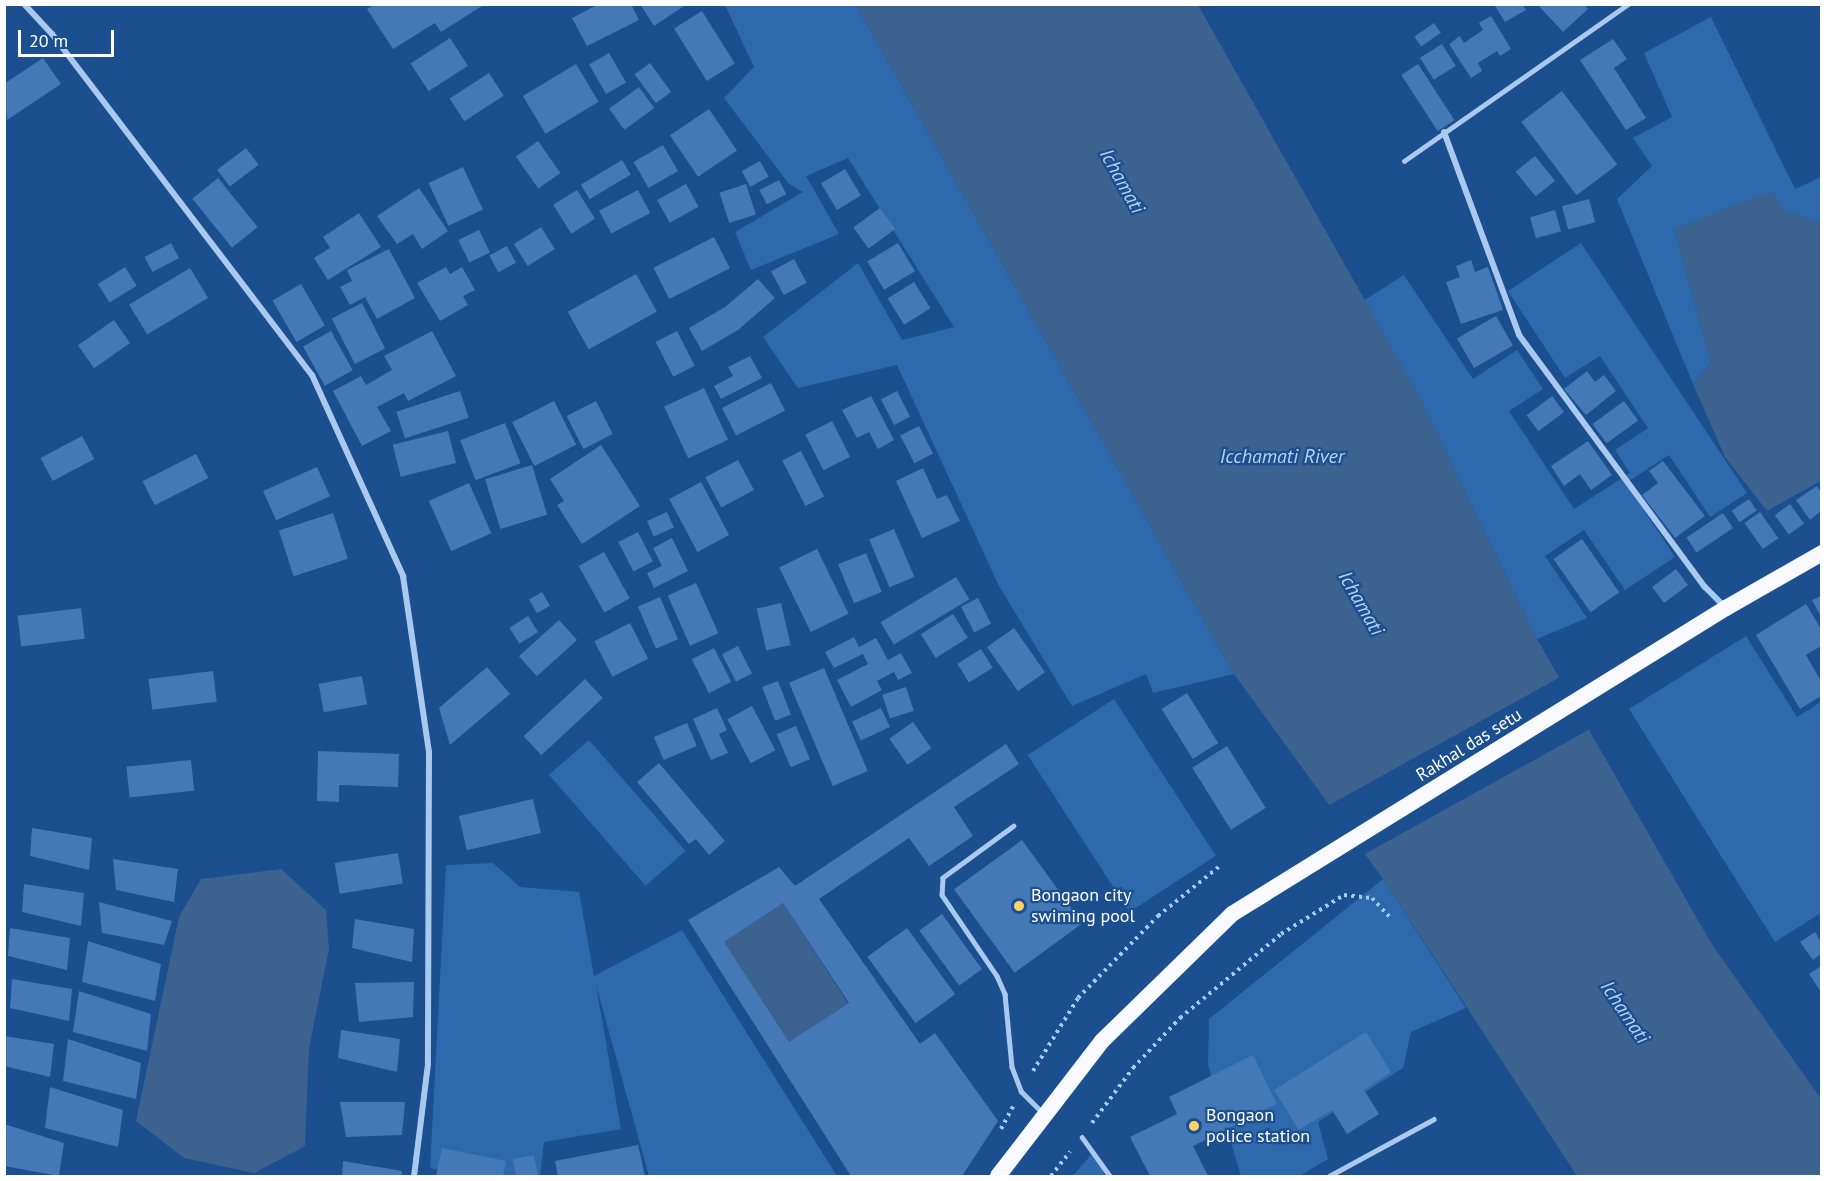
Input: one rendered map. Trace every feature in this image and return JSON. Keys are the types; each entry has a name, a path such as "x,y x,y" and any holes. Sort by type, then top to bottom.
{"highway":[{"name":"Rakhal das setu","path":"998,1176 1043,1113 1102,1041 1232,914 1720,611 1821,553"}],"street":[{"path":"24,4 52,34 312,375 403,576 429,752 428,1064 414,1176"},
{"path":"1444,132 1519,335 1705,587 1720,611"}],"lane":[{"path":"1404,161 1628,4"},
{"path":"1014,826 943,878 942,895 997,976 1005,994 1012,1067 1021,1091 1043,1113"},
{"path":"1329,1176 1434,1119"},
{"path":"1082,1137 1110,1176"}],"path":[{"path":"1021,1091 1078,998 1158,916 1221,865"},
{"path":"1051,1176 1133,1068 1180,1018 1281,934 1344,895 1372,898 1389,916"}],"shaded area":[{"path":"725,5 856,5 1234,674 1153,693 1146,674 1072,706 999,586 897,365 798,388 763,337 858,263 902,340 954,327 848,158 806,176 839,234 751,270 735,232 803,192 789,184 724,98 754,67"},
{"path":"1711,17 1795,189 1821,177 1821,223 1783,210 1674,229 1711,363 1693,384 1617,199 1652,166 1633,138 1672,117 1644,53"},
{"path":"1581,243 1747,493 1710,517 1669,455 1626,483 1675,557 1625,590 1584,530 1545,556 1587,618 1537,639 1415,389 1363,301 1404,275 1473,379 1517,350 1543,389 1509,411 1574,509 1630,473 1615,450 1648,428 1600,356 1565,378 1508,291"},
{"path":"1746,636 1797,717 1821,702 1821,913 1775,942 1629,709"},
{"path":"1114,699 1216,856 1129,912 1028,755"},
{"path":"589,740 685,851 645,886 549,775"},
{"path":"493,863 520,887 579,892 594,976 682,930 837,1176 649,1176 596,985 621,1129 544,1142 540,1176 468,1176 430,1168 446,865"},
{"path":"1383,879 1466,1008 1411,1032 1403,1068 1318,1122 1328,1159 1300,1176 1241,1176 1208,1065 1209,1019"},
{"path":"1095,1150 1105,1176 1073,1176"}],"water":[{"name":"Icchamati River","path":"856,5 1198,5 1415,389 1537,639 1711,943 1821,1099 1821,1176 1577,1176 1383,879 1234,674"},
{"path":"1772,191 1784,210 1821,223 1822,480 1767,511 1725,457 1693,384 1711,363 1674,229"},
{"path":"281,869 326,910 329,949 309,1048 305,1146 254,1173 184,1158 136,1121 179,917 201,879"},
{"path":"783,903 848,1004 789,1042 723,942"}],"pier":[{"path":"1562,676 1591,728 1357,858 1328,806"}],"building":[{"path":"375,4 485,4 441,32 435,23 393,49 367,9"},
{"path":"599,4 631,4 639,20 587,46 572,18"},
{"path":"640,4 687,4 654,26"},
{"path":"1522,4 1526,10 1505,22 1495,6"},
{"path":"1537,4 1584,4 1588,9 1563,32"},
{"path":"702,11 735,64 707,81 674,28"},
{"path":"1491,16 1511,49 1500,56 1497,51 1478,63 1482,71 1471,78 1449,44 1460,36 1464,43 1483,30 1479,23"},
{"path":"1434,23 1441,33 1421,47 1414,37"},
{"path":"450,38 468,66 429,91 411,64"},
{"path":"1613,39 1627,59 1614,68 1646,118 1626,130 1580,60"},
{"path":"1442,44 1456,66 1434,80 1420,58"},
{"path":"609,53 626,82 606,94 589,64"},
{"path":"43,58 61,84 7,120 4,84"},
{"path":"650,63 671,92 656,103 635,74"},
{"path":"576,64 599,102 546,134 523,96"},
{"path":"1418,64 1454,120 1438,131 1401,75"},
{"path":"489,73 504,96 464,121 450,99"},
{"path":"639,87 654,108 624,130 609,109"},
{"path":"1562,91 1617,164 1577,195 1521,122"},
{"path":"709,109 737,150 698,177 670,135"},
{"path":"538,141 560,173 538,188 516,156"},
{"path":"663,145 678,171 649,188 634,162"},
{"path":"246,148 259,165 230,186 217,170"},
{"path":"1535,156 1555,181 1536,197 1516,172"},
{"path":"622,160 631,175 590,199 581,185"},
{"path":"760,161 769,177 750,187 742,171"},
{"path":"463,167 483,210 448,226 429,183"},
{"path":"845,169 861,196 837,210 821,183"},
{"path":"218,178 258,227 232,248 192,199"},
{"path":"779,180 786,194 767,204 759,190"},
{"path":"686,184 699,207 670,223 657,200"},
{"path":"746,184 756,214 729,223 719,193"},
{"path":"419,188 448,231 422,249 413,234 397,244 377,216"},
{"path":"577,190 595,219 571,234 553,205"},
{"path":"638,190 650,213 611,234 599,211"},
{"path":"1589,199 1595,222 1568,229 1562,206"},
{"path":"880,208 895,229 869,248 853,227"},
{"path":"1555,210 1561,231 1536,238 1530,217"},
{"path":"359,213 381,247 328,280 314,258 330,248 323,237"},
{"path":"541,227 555,249 528,266 514,244"},
{"path":"479,230 490,252 469,263 458,240"},
{"path":"714,237 730,268 669,299 653,268"},
{"path":"171,243 179,258 152,272 145,257"},
{"path":"898,243 915,271 884,290 867,262"},
{"path":"507,246 516,263 498,272 489,255"},
{"path":"389,249 415,298 377,319 365,297 350,305 340,287 352,281 347,270"},
{"path":"794,259 807,283 784,295 771,271"},
{"path":"1471,260 1475,272 1488,267 1503,310 1461,324 1446,282 1460,277 1456,266"},
{"path":"125,267 137,286 110,303 98,284"},
{"path":"446,267 450,274 462,267 475,290 463,296 468,305 440,321 417,283"},
{"path":"190,268 208,298 147,335 129,305"},
{"path":"636,274 657,312 589,349 568,312"},
{"path":"758,279 775,298 738,330 702,351 689,328 725,307"},
{"path":"914,282 930,308 904,325 888,298"},
{"path":"301,284 325,326 296,342 272,300"},
{"path":"362,303 385,348 355,364 332,318"},
{"path":"1496,316 1513,345 1474,368 1457,338"},
{"path":"114,320 130,343 94,368 78,345"},
{"path":"331,331 353,370 325,386 303,347"},
{"path":"432,331 456,376 408,401 404,393 377,407 391,431 362,446 333,391 361,376 366,385 392,370 384,356"},
{"path":"677,331 695,366 673,377 656,342"},
{"path":"750,356 762,378 721,399 714,386 733,376 728,367"},
{"path":"1587,371 1595,382 1604,375 1616,391 1586,415 1564,389"},
{"path":"771,383 785,411 736,436 722,408"},
{"path":"704,388 728,440 688,458 664,407"},
{"path":"460,391 469,418 405,438 396,412"},
{"path":"897,391 910,417 894,425 881,399"},
{"path":"871,396 894,440 878,449 869,432 857,438 842,410"},
{"path":"1552,396 1564,412 1538,431 1526,415"},
{"path":"554,401 576,445 534,466 512,422"},
{"path":"596,401 613,434 583,449 567,416"},
{"path":"1624,401 1638,420 1607,443 1592,424"},
{"path":"832,421 850,457 823,470 805,435"},
{"path":"505,423 520,463 476,480 460,440"},
{"path":"919,426 933,454 914,463 900,436"},
{"path":"448,431 456,463 401,477 393,445"},
{"path":"82,436 94,459 53,481 41,458"},
{"path":"1588,441 1612,475 1591,490 1580,474 1564,486 1551,466"},
{"path":"601,445 640,506 582,544 557,505 564,501 550,479"},
{"path":"801,451 824,496 805,506 782,461"},
{"path":"196,454 208,478 155,505 143,481"},
{"path":"738,460 754,490 721,507 705,477"},
{"path":"1663,461 1705,516 1675,538 1642,495 1658,483 1649,471"},
{"path":"532,465 547,515 500,529 485,479"},
{"path":"317,467 330,496 276,520 263,491"},
{"path":"923,468 937,499 947,495 960,521 922,538 896,481"},
{"path":"701,482 729,535 697,552 669,499"},
{"path":"469,483 491,533 451,551 429,501"},
{"path":"1817,486 1821,492 1821,511 1810,520 1796,500"},
{"path":"1749,499 1757,511 1739,522 1732,511"},
{"path":"1790,504 1804,523 1789,535 1775,515"},
{"path":"667,512 674,528 654,536 647,521"},
{"path":"1760,512 1778,538 1763,549 1744,523"},
{"path":"333,513 348,559 294,576 279,531"},
{"path":"1723,513 1733,528 1697,553 1687,538"},
{"path":"894,529 914,577 889,587 869,540"},
{"path":"638,532 653,561 633,571 618,542"},
{"path":"672,538 688,571 654,588 647,573 662,566 653,548"},
{"path":"1582,539 1619,592 1591,612 1553,559"},
{"path":"817,549 849,614 811,632 779,567"},
{"path":"604,552 630,598 604,612 579,566"},
{"path":"866,553 882,592 854,603 838,564"},
{"path":"1676,569 1688,585 1664,603 1652,587"},
{"path":"956,577 969,599 894,645 881,622"},
{"path":"696,583 718,633 690,646 668,596"},
{"path":"542,592 550,606 537,613 529,600"},
{"path":"1821,596 1821,614 1820,615 1812,600"},
{"path":"660,597 678,639 656,649 638,606"},
{"path":"978,598 991,624 974,632 961,607"},
{"path":"781,603 791,645 766,651 757,609"},
{"path":"1806,604 1821,629 1821,646 1806,655 1821,681 1821,696 1800,709 1756,635"},
{"path":"81,608 85,639 21,647 17,616"},
{"path":"953,614 968,638 936,658 921,634"},
{"path":"528,616 538,632 519,644 509,628"},
{"path":"559,620 577,640 537,676 519,656"},
{"path":"630,623 648,659 613,677 594,641"},
{"path":"1014,628 1045,672 1018,691 987,647"},
{"path":"854,637 859,647 876,638 888,660 901,653 912,673 898,680 894,672 877,681 882,690 851,707 837,680 868,664 863,654 834,668 825,652"},
{"path":"738,646 752,674 736,682 722,654"},
{"path":"714,648 731,682 709,693 692,659"},
{"path":"981,649 993,668 969,682 957,664"},
{"path":"487,667 510,694 450,745 439,708"},
{"path":"824,668 868,771 833,786 789,683"},
{"path":"213,671 217,702 152,710 148,679"},
{"path":"362,676 367,705 324,712 319,684"},
{"path":"585,679 603,698 541,755 524,736"},
{"path":"778,681 791,715 775,721 762,687"},
{"path":"906,687 914,711 890,719 882,695"},
{"path":"1187,693 1218,743 1193,759 1162,709"},
{"path":"752,706 775,750 751,763 727,719"},
{"path":"717,708 727,730 719,734 728,753 711,760 693,719"},
{"path":"881,708 890,727 861,741 852,722"},
{"path":"913,722 931,748 908,765 889,739"},
{"path":"687,723 697,746 664,760 654,737"},
{"path":"796,726 810,759 791,767 777,734"},
{"path":"1006,744 1019,764 954,807 973,836 929,866 909,838 819,899 920,1044 935,1033 998,1121 962,1176 851,1176 688,920 779,867 795,886","holes":["783,903 849,1003 789,1042 724,942"]},
{"path":"1227,746 1266,808 1231,830 1192,768"},
{"path":"318,751 399,754 398,787 339,785 339,802 317,801"},
{"path":"191,760 194,791 130,798 126,767"},
{"path":"659,763 725,841 709,855 696,839 689,844 637,782"},
{"path":"533,799 541,833 467,850 459,816"},
{"path":"32,828 92,838 89,870 30,856"},
{"name":"Bongaon city swiming pool","path":"1022,840 1083,923 1015,973 954,889"},
{"path":"398,853 403,884 340,894 335,863"},
{"path":"113,859 178,869 174,902 116,890"},
{"path":"24,884 84,893 81,926 22,912"},
{"path":"99,902 172,921 164,945 102,933"},
{"path":"942,914 982,969 959,985 919,930"},
{"path":"355,919 414,929 412,962 352,948"},
{"path":"10,928 70,938 67,970 8,956"},
{"path":"907,928 955,994 916,1023 867,957"},
{"path":"1815,932 1821,942 1821,954 1813,960 1800,942"},
{"path":"88,941 161,964 155,1001 82,982"},
{"path":"1821,966 1821,992 1809,974"},
{"path":"12,979 72,989 69,1021 10,1008"},
{"path":"414,982 413,1017 359,1022 355,983"},
{"path":"79,991 151,1014 147,1051 73,1032"},
{"path":"341,1030 400,1039 397,1072 338,1058"},
{"path":"1366,1032 1391,1072 1364,1090 1379,1114 1347,1134 1332,1110 1299,1130 1274,1090"},
{"path":"4,1036 54,1044 50,1077 4,1066"},
{"path":"68,1039 141,1063 136,1099 63,1081"},
{"name":"Bongaon police station","path":"1253,1055 1277,1104 1193,1146 1208,1176 1150,1176 1130,1137 1177,1114 1169,1097"},
{"path":"50,1087 123,1110 118,1147 45,1128"},
{"path":"340,1102 405,1102 402,1135 346,1137"},
{"path":"4,1124 64,1143 59,1176 4,1166"},
{"path":"638,1145 645,1176 558,1176 555,1161"},
{"path":"442,1148 506,1161 503,1176 436,1176"},
{"path":"534,1155 538,1176 516,1176 513,1159"},
{"path":"343,1161 402,1171 402,1176 342,1176"}],"place":[{"name":"Bongaon city swiming pool","path":"1019,906"},
{"name":"Bongaon police station","path":"1194,1126"}],"water label":[{"name":"Ichamati","path":"1122,181"},
{"name":"Ichamati","path":"1361,603"},
{"name":"Ichamati","path":"1625,1012"}]}
